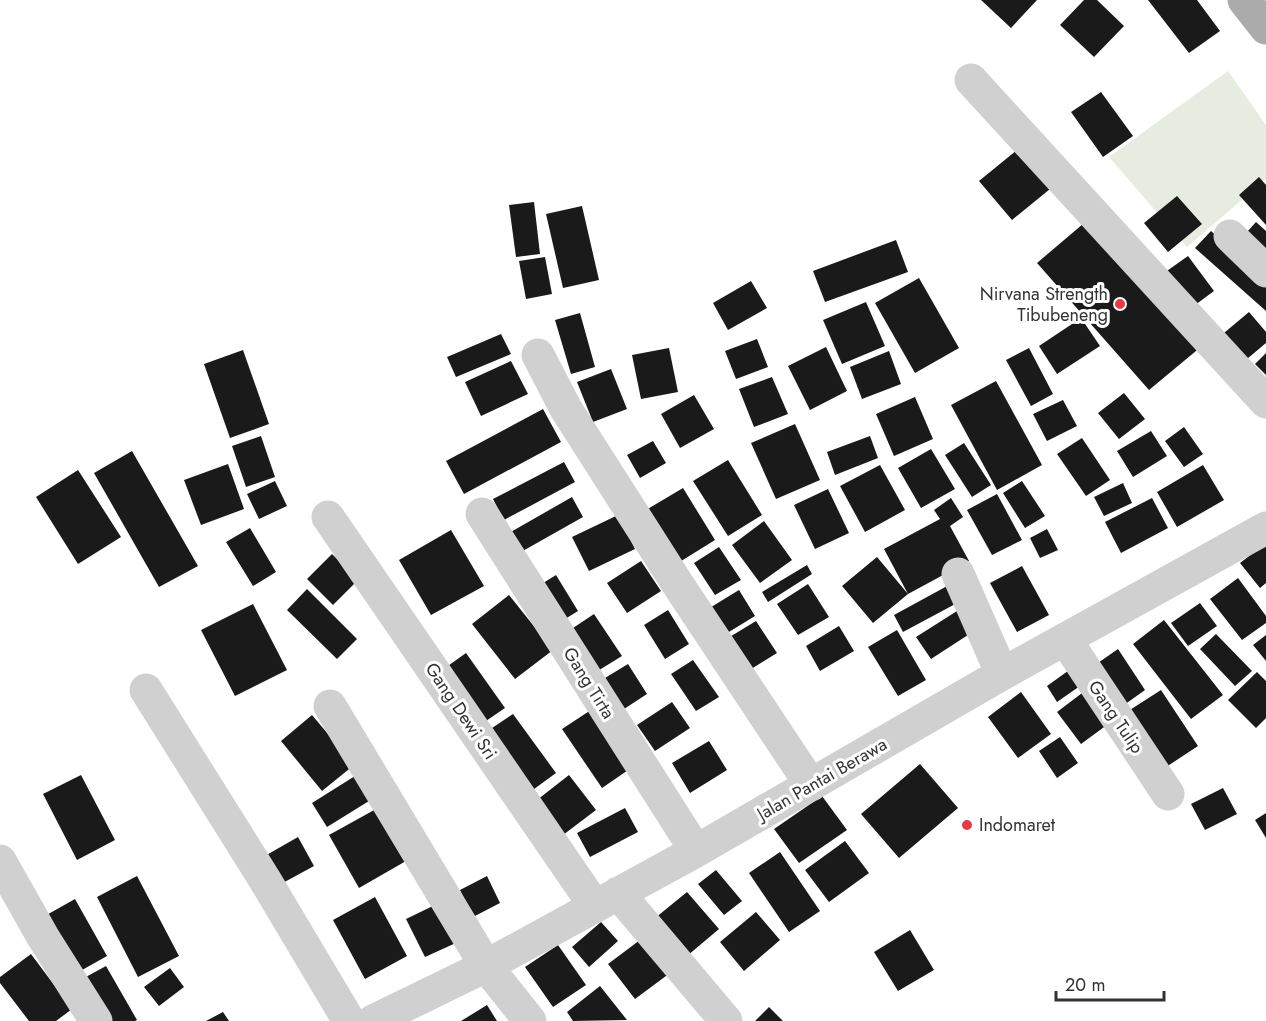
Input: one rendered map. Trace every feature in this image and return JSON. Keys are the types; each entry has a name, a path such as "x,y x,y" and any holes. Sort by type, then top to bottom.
{"main road":[{"path":"1244,0 1266,28"}],"street":[{"path":"970,80 1266,402"},
{"path":"1230,236 1266,271"},
{"path":"538,355 566,409 676,583 811,785"},
{"name":"Gang Tirta","path":"482,514 696,851"},
{"name":"Gang Dewi Sri","path":"328,518 606,899 726,1021"},
{"name":"Jalan Pantai Berawa","path":"373,1021 486,966 696,851 1002,674 1266,528"},
{"path":"958,574 1002,674"},
{"name":"Gang Tulip","path":"1065,639 1167,794"},
{"path":"146,690 265,880 349,1021"},
{"path":"330,706 486,966 530,1021"},
{"path":"0,861 43,937 96,1021"}],"shaded area":[{"path":"1228,71 1266,125 1266,179 1187,247 1109,157"}],"building":[{"path":"981,0 1037,0 1011,28"},
{"path":"1084,0 1097,0 1124,26 1094,57 1060,25"},
{"path":"1148,0 1197,0 1220,31 1189,53"},
{"path":"1101,92 1133,136 1103,157 1071,112"},
{"path":"1017,150 1050,189 1012,220 979,181"},
{"path":"1259,177 1266,185 1266,225 1239,195"},
{"path":"1177,196 1202,224 1168,252 1144,223"},
{"path":"534,202 540,254 516,257 509,205"},
{"path":"582,206 599,280 563,288 546,214"},
{"name":"Nirvana Strength Tibubeneng","path":"1090,218 1202,346 1149,390 1037,263"},
{"path":"1256,222 1266,231 1266,267 1238,242"},
{"path":"1211,231 1266,279 1266,311 1195,248"},
{"path":"896,240 908,272 825,302 813,271"},
{"path":"1188,256 1214,291 1191,308 1164,273"},
{"path":"545,257 552,294 526,299 519,261"},
{"path":"919,278 959,348 915,373 875,303"},
{"path":"751,281 767,308 728,330 713,303"},
{"path":"866,302 885,346 842,364 823,320"},
{"path":"1249,312 1266,332 1266,343 1241,364 1218,338"},
{"path":"580,313 595,367 571,374 555,320"},
{"path":"1081,318 1100,346 1057,374 1039,346"},
{"path":"501,334 511,354 456,377 447,357"},
{"path":"757,339 768,367 736,379 725,351"},
{"path":"826,347 847,391 810,410 788,366"},
{"path":"669,348 678,392 641,399 632,355"},
{"path":"1029,348 1053,394 1031,406 1006,360"},
{"path":"243,350 269,424 230,438 204,364"},
{"path":"889,351 901,384 862,399 850,367"},
{"path":"1266,353 1266,375 1255,364"},
{"path":"511,361 528,394 481,416 465,382"},
{"path":"611,369 627,409 593,422 577,382"},
{"path":"772,377 788,414 754,427 739,389"},
{"path":"996,381 1042,465 997,490 951,405"},
{"path":"1124,393 1145,419 1119,439 1098,413"},
{"path":"694,395 714,429 680,448 661,414"},
{"path":"915,397 933,439 894,456 876,414"},
{"path":"1063,400 1077,426 1047,441 1033,414"},
{"path":"543,409 561,442 464,494 446,461"},
{"path":"795,424 820,480 776,499 751,443"},
{"path":"1184,427 1203,454 1184,467 1165,441"},
{"path":"1151,431 1167,456 1133,477 1117,451"},
{"path":"261,436 275,477 246,487 232,446"},
{"path":"870,436 878,458 835,475 827,452"},
{"path":"1082,438 1110,480 1086,496 1057,454"},
{"path":"653,441 666,463 640,478 627,455"},
{"path":"964,443 991,485 972,497 945,455"},
{"path":"931,449 955,489 921,508 898,468"},
{"path":"132,451 198,566 159,587 94,473"},
{"path":"728,460 762,515 728,536 693,481"},
{"path":"564,462 575,482 504,520 493,499"},
{"path":"228,464 244,509 201,525 184,480"},
{"path":"880,465 905,510 865,532 840,486"},
{"path":"1203,465 1224,500 1177,527 1157,492"},
{"path":"78,470 121,537 78,564 36,497"},
{"path":"275,481 287,506 259,519 247,494"},
{"path":"1022,481 1045,516 1025,528 1003,493"},
{"path":"1123,483 1132,503 1104,516 1094,497"},
{"path":"683,488 715,540 678,563 646,510"},
{"path":"828,489 849,533 815,549 794,505"},
{"path":"997,494 1022,540 992,555 967,510"},
{"path":"572,497 583,517 521,552 509,533"},
{"path":"951,498 963,517 950,526 969,561 908,594 884,549 940,519 934,510"},
{"path":"1152,498 1168,528 1121,553 1105,522"},
{"path":"618,515 635,549 589,571 572,537"},
{"path":"764,521 792,560 760,583 732,545"},
{"path":"250,528 276,572 253,586 226,542"},
{"path":"1047,529 1058,550 1040,558 1030,538"},
{"path":"451,530 484,586 431,615 399,560"},
{"path":"1266,543 1266,583 1260,588 1240,563"},
{"path":"719,547 741,580 715,595 694,563"},
{"path":"332,554 358,580 333,605 307,579"},
{"path":"877,557 908,594 873,623 842,586"},
{"path":"641,561 661,591 627,613 607,583"},
{"path":"807,565 812,574 768,602 762,592"},
{"path":"1022,566 1049,615 1017,632 990,583"},
{"path":"556,575 578,611 557,624 535,588"},
{"path":"1238,578 1266,616 1266,623 1242,640 1210,599"},
{"path":"808,584 829,617 798,635 777,604"},
{"path":"949,585 959,602 903,632 894,615"},
{"path":"307,589 357,639 337,659 287,610"},
{"path":"739,590 755,616 724,635 708,609"},
{"path":"509,595 553,650 515,679 472,624"},
{"path":"1200,603 1217,626 1188,646 1171,623"},
{"path":"253,604 287,670 235,696 201,630"},
{"path":"668,610 689,644 665,659 644,625"},
{"path":"957,611 971,633 931,659 916,637"},
{"path":"594,614 622,656 596,672 570,630"},
{"path":"1164,620 1223,695 1191,719 1133,644"},
{"path":"756,621 777,653 748,671 728,638"},
{"path":"839,626 854,651 820,671 806,646"},
{"path":"897,630 926,680 898,696 868,647"},
{"path":"1216,634 1252,671 1235,686 1200,649"},
{"path":"1266,635 1266,661 1253,645"},
{"path":"1118,649 1145,690 1124,705 1095,665"},
{"path":"466,653 505,708 483,723 445,668"},
{"path":"693,660 719,697 696,711 671,674"},
{"path":"1079,663 1090,679 1057,702 1047,686"},
{"path":"628,664 647,694 624,709 605,678"},
{"path":"1257,672 1266,681 1266,718 1256,728 1228,700"},
{"path":"1090,687 1115,719 1081,744 1057,712"},
{"path":"1161,690 1198,746 1160,771 1122,715"},
{"path":"1021,692 1051,734 1018,758 988,717"},
{"path":"672,702 690,728 655,751 637,725"},
{"path":"594,708 634,766 602,788 562,729"},
{"path":"513,714 556,773 530,792 486,732"},
{"path":"312,715 354,765 322,791 281,741"},
{"path":"1060,737 1078,763 1057,778 1039,751"},
{"path":"709,741 727,770 690,793 672,763"},
{"path":"920,764 958,808 899,858 861,814"},
{"path":"81,775 115,840 77,860 43,794"},
{"path":"569,775 596,810 563,835 537,800"},
{"path":"355,776 369,801 327,827 312,803"},
{"path":"1223,788 1237,814 1205,830 1191,804"},
{"path":"822,796 847,830 799,863 774,829"},
{"path":"625,808 638,832 590,857 577,833"},
{"path":"376,809 406,861 359,888 329,835"},
{"path":"1266,813 1266,838 1255,820"},
{"path":"298,837 314,866 279,885 263,857"},
{"path":"845,841 869,873 829,902 805,870"},
{"path":"780,852 820,911 789,932 749,873"},
{"path":"716,870 742,901 724,915 698,884"},
{"path":"137,876 179,956 138,977 97,897"},
{"path":"487,876 500,903 473,917 460,890"},
{"path":"687,892 719,929 681,961 649,923"},
{"path":"375,897 407,956 365,979 333,920"},
{"path":"75,899 107,956 75,974 43,917"},
{"path":"439,903 458,942 425,957 406,919"},
{"path":"756,912 780,940 744,971 720,942"},
{"path":"601,922 618,941 589,967 572,947"},
{"path":"910,930 934,970 898,991 874,952"},
{"path":"648,934 674,970 635,999 608,964"},
{"path":"558,945 586,985 553,1007 525,967"},
{"path":"31,954 72,1009 56,1021 29,1021 0,983 0,977"},
{"path":"106,966 137,1020 109,1021 84,978"},
{"path":"170,968 184,987 159,1006 144,987"},
{"path":"600,986 627,1020 573,1021 567,1012"},
{"path":"487,1005 497,1021 461,1021"},
{"path":"769,1007 783,1021 755,1021"},
{"path":"223,1012 229,1021 206,1021"}],"place":[{"name":"Nirvana Strength Tibubeneng","path":"1120,304"},
{"name":"Indomaret","path":"967,825"}]}
